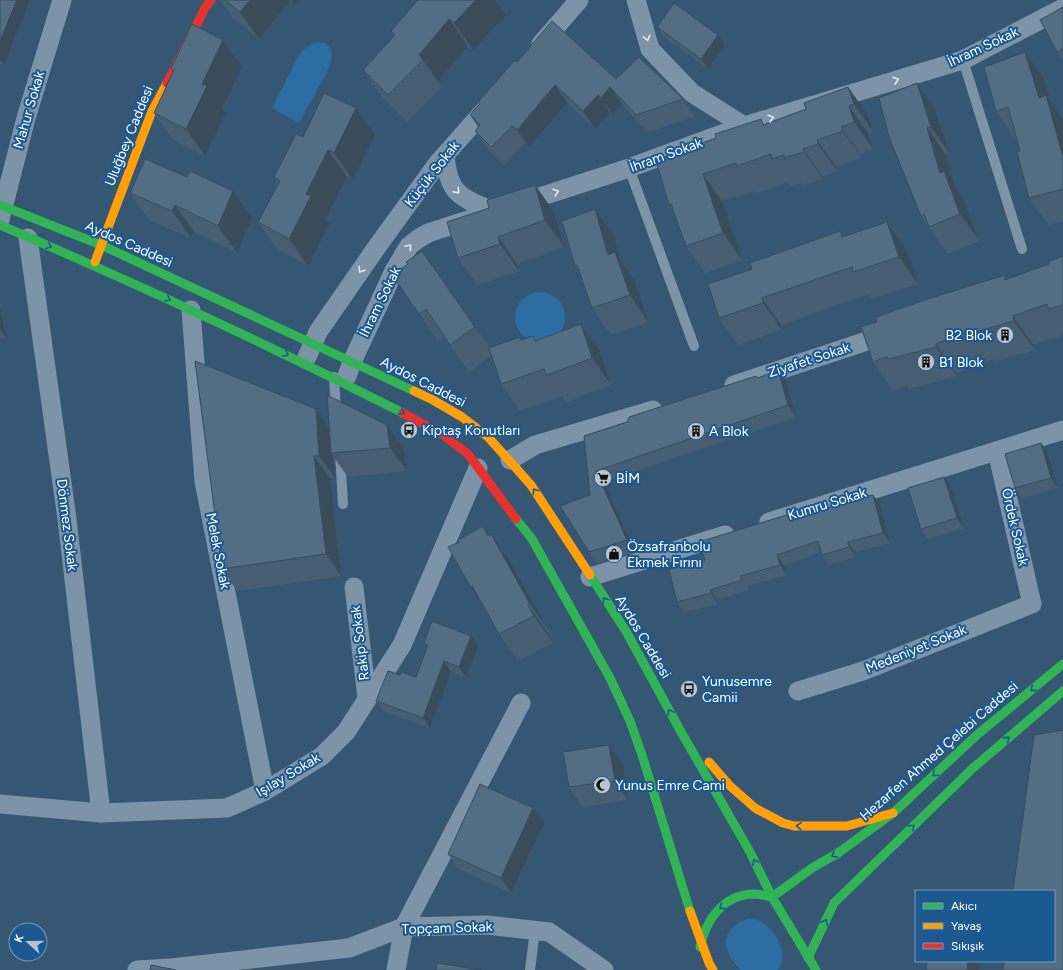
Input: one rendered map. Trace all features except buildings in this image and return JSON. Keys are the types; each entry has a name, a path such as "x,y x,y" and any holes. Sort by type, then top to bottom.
{"main road":[{"name":"Uluğbey Caddesi","path":"94,265 152,111 205,8 211,0"},
{"name":"Aydos Caddesi","path":"1,210 101,245 312,343 433,400 462,418 488,437 531,485 551,513 590,577 627,633 680,730 750,852 772,897 808,958"},
{"path":"0,226 94,265 340,380 419,421 442,435 468,454 532,539 567,604 610,678 630,721 640,748 682,888 709,963 714,970"},
{"name":"Hezarfen Ahmed Çelebi Caddesi","path":"772,897 812,868 838,853 893,813 978,734 1063,664"},
{"path":"806,970 808,958 834,903 973,768 1063,691"},
{"path":"680,730 729,785 754,808 783,823 794,826 847,826 893,813"},
{"path":"698,962 701,939 707,922 719,907 735,898 754,894 772,897"},
{"path":"808,958 816,970"}],"street":[{"name":"Mahur Sokak","path":"1,210 26,118 62,0"},
{"path":"532,54 579,0"},
{"path":"636,0 650,49 692,93 744,126"},
{"name":"İhram Sokak","path":"340,380 352,362 394,271 409,246 428,233 630,168 744,126 963,60 1063,8"},
{"name":"Küçük Sokak","path":"305,363 312,343 374,251 445,156 502,90"},
{"path":"445,156 446,170 450,184 460,196 493,212"},
{"name":"Dönmez Sokak","path":"28,238 67,519 101,813"},
{"name":"Melek Sokak","path":"191,310 204,481 265,791"},
{"name":"Ziyafet Sokak","path":"716,391 904,329"},
{"path":"510,460 535,445 670,405"},
{"name":"Kumru Sokak","path":"590,577 1063,430"},
{"name":"Ördek Sokak","path":"997,451 1032,604"},
{"name":"Işılay Sokak","path":"0,804 101,813 227,808 265,791 322,756 346,732 402,645 478,468"},
{"name":"Rakip Sokak","path":"354,587 367,698"},
{"name":"Medeniyet Sokak","path":"798,691 863,670 1032,604"},
{"path":"396,970 404,927 521,704"},
{"name":"Topçam Sokak","path":"137,970 171,968 349,948 404,927 487,925 549,932 604,970"}],"lane":[{"path":"963,60 1022,249"},
{"path":"630,168 694,346"},
{"path":"337,425 340,380"},
{"path":"339,441 343,504"},
{"path":"530,970 535,930"}],"shaded area":[{"path":"315,42 325,44 329,47 332,54 331,63 299,123 272,108 298,57 303,50"},
{"path":"535,292 545,292 558,299 565,312 565,322 558,335 545,342 535,342 526,338 519,331 515,322 515,312 519,303 526,296"},
{"path":"748,919 761,922 773,932 777,938 782,951 781,964 778,970 741,970 731,958 726,944 726,938 734,926"}],"traffic: fast":[{"path":"0,205 101,245 414,391"},
{"path":"0,225 102,269 203,316 403,413"},
{"path":"516,519 532,539 610,678 630,721 642,755 690,911"},
{"path":"590,575 627,633 680,730 750,852 772,897 816,970"},
{"path":"772,897 812,868 838,853 893,813 978,734 1063,664"},
{"path":"808,958 834,903 973,768 1063,691"},
{"path":"700,947 711,919 725,904 742,895 756,894 772,897"}],"traffic: slow":[{"path":"95,262 152,111 167,83"},
{"path":"414,391 462,417 488,437 531,485 590,575"},
{"path":"709,762 729,785 755,808 783,823 794,826 847,826 893,813"},
{"path":"690,911 713,970"}],"traffic: jam":[{"path":"167,83 205,8 211,0"},
{"path":"403,413 443,435 468,454 516,519"}],"place":[{"name":"B2 Blok","path":"1005,335"},
{"name":"B1 Blok","path":"926,362"},
{"name":"Kiptaş Konutları","path":"409,430"},
{"name":"A Blok","path":"696,431"},
{"name":"BİM","path":"603,478"},
{"name":"Özsafranbolu Ekmek Fırını","path":"614,554"},
{"name":"Yunusemre Cami̇i̇","path":"689,689"},
{"name":"Yunus Emre Cami","path":"602,785"}]}
